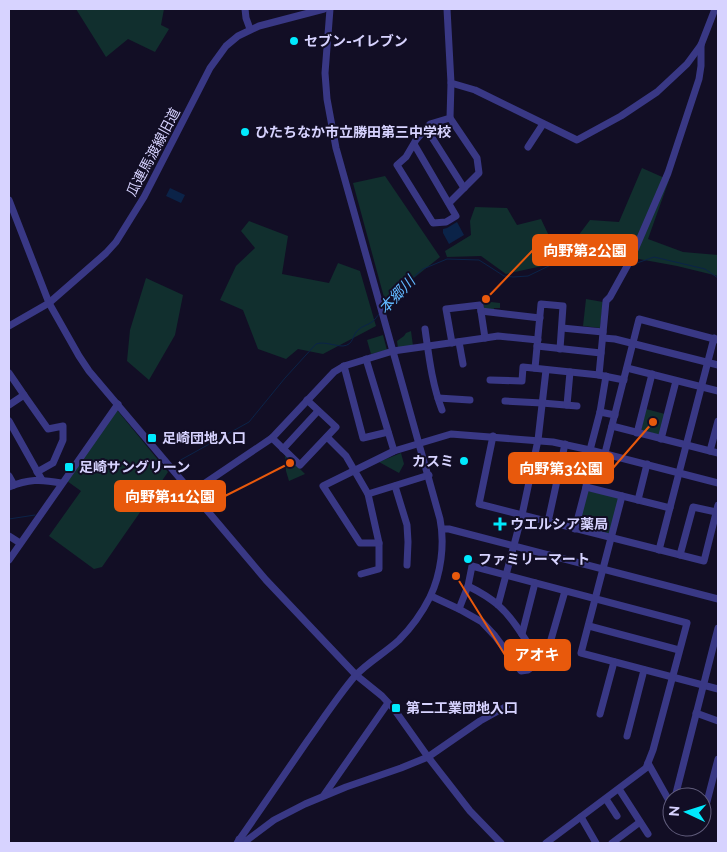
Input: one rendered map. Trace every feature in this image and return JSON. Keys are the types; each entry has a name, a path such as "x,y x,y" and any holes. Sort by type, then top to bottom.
{"street":[{"path":"245,9 250,29"},
{"name":"瓜連馬渡線旧道","path":"9,326 49,304 116,242 144,197 217,57 226,46 250,29 324,9"},
{"path":"330,9 325,73 336,148 429,475 442,529 441,555 437,578 422,612 412,626 398,640 356,675 238,841 246,842 274,820 324,796 428,757 480,721 507,706"},
{"path":"447,9 450,118 477,158 479,173 449,203"},
{"path":"450,84 475,90 577,140 621,116 657,92 687,64 701,45 716,9"},
{"path":"575,528 586,487 590,450 600,412 601,353 606,301 630,261 668,173 699,79 701,45"},
{"path":"414,144 456,216 446,222 433,223 397,165 406,157 414,144 430,124 450,118"},
{"path":"528,147 543,124"},
{"path":"426,128 464,188"},
{"path":"9,200 49,304 89,371 266,580 356,675 388,703 470,811 500,843"},
{"path":"535,368 541,304 563,306 560,348"},
{"path":"463,364 446,309 480,305 485,338"},
{"path":"481,311 540,318"},
{"path":"605,453 639,319 716,339 707,362 659,550"},
{"path":"562,328 603,335 718,365"},
{"path":"425,329 427,346 442,410"},
{"path":"192,492 272,438 334,372 344,366 393,351 498,336 560,348 601,353"},
{"path":"366,359 394,451"},
{"path":"344,366 363,438 388,432"},
{"path":"490,380 522,381 522,367 602,375 624,380"},
{"path":"627,368 718,391"},
{"path":"498,605 522,515 538,440 546,370"},
{"path":"567,405 570,372"},
{"path":"9,374 48,429 63,426 63,440 53,462 38,472"},
{"path":"637,432 652,374"},
{"path":"661,438 676,381"},
{"path":"9,405 24,395"},
{"path":"438,398 470,400"},
{"path":"272,438 300,465 327,437 336,427 307,400"},
{"path":"505,401 542,402 578,406"},
{"path":"9,560 118,404"},
{"path":"283,449 318,411"},
{"path":"600,412 615,415"},
{"path":"710,451 718,420"},
{"path":"9,422 42,480"},
{"path":"612,426 718,453"},
{"path":"379,543 360,543 323,486 394,451 451,434 493,436 565,444 718,483"},
{"path":"493,436 479,504 611,538 704,561 717,509 693,506 680,555"},
{"path":"327,437 346,456 368,494 379,543 378,569 361,574"},
{"path":"548,522 565,444"},
{"path":"638,500 647,464"},
{"path":"368,494 429,475"},
{"path":"9,476 11,486 21,482 42,480 61,484"},
{"path":"395,486 406,525 408,565"},
{"path":"586,487 670,508"},
{"path":"622,496 581,654 718,689"},
{"path":"442,529 449,529 514,545 718,599"},
{"path":"9,536 20,543"},
{"path":"460,609 468,586 472,566 686,623 646,768 546,843"},
{"path":"522,634 535,583"},
{"path":"468,586 498,605 522,634 540,662"},
{"path":"430,596 460,609 482,622 521,671 528,670 546,657 564,591"},
{"path":"589,626 679,650"},
{"path":"678,787 718,628"},
{"path":"600,714 614,662"},
{"path":"627,736 644,670"},
{"path":"324,796 388,703"},
{"path":"696,713 718,721"},
{"path":"711,787 718,759"},
{"path":"648,763 662,788"},
{"path":"618,789 648,834"},
{"path":"606,799 617,816"},
{"path":"581,817 596,843"},
{"path":"612,843 640,822"}],"green space":[{"path":"76,9 164,9 161,25 169,29 155,52 128,39 106,57"},
{"path":"642,168 669,180 648,239 683,252 718,255 718,276 628,257 597,254 506,274 481,256 447,257 445,251 471,235 470,221 475,207 507,208 517,225 541,219 550,238 575,240 590,220 619,222"},
{"path":"385,176 440,257 385,301 353,183"},
{"path":"249,221 288,236 282,274 329,283 338,263 360,271 376,326 323,354 298,349 286,359 258,349 243,310 220,300 236,266 255,248 241,231"},
{"path":"146,278 183,295 175,335 149,380 127,361 130,330"},
{"path":"482,294 488,296 491,302 500,303 500,308 494,308 494,311 484,309"},
{"path":"586,299 603,302 600,328 583,326"},
{"path":"411,331 413,346 398,348 397,341"},
{"path":"383,335 387,350 371,354 367,340"},
{"path":"646,409 665,414 659,435 641,430"},
{"path":"117,410 168,472 102,567 94,569 49,536 81,491 67,481"},
{"path":"401,453 404,464 399,473 379,462"},
{"path":"285,454 305,474 289,481 286,471"},
{"path":"587,491 618,497 619,500 610,532 607,534 578,524"}],"water":[{"path":"170,188 185,195 181,203 166,196"},
{"path":"457,222 464,235 449,244 443,229"}],"waterway":[{"name":"本郷川","path":"384,308 400,288 423,269 447,259 479,260 504,276 513,277 528,276 555,263 574,259 600,256 618,257 627,260"},
{"name":"本郷川","path":"633,262 637,263 654,257 705,269 718,278"},
{"name":"本郷川","path":"177,462 249,422 316,344 347,345 361,327 372,322 380,313"},
{"name":"本郷川","path":"9,519 35,515"}],"place":[{"name":"セブン-イレブン","path":"294,41"},
{"name":"ひたちなか市立勝田第三中学校","path":"245,132"},
{"name":"向野第2公園","path":"486,299"},
{"name":"向野第3公園","path":"653,422"},
{"name":"足崎団地入口","path":"152,438"},
{"name":"カスミ","path":"464,461"},
{"name":"向野第11公園","path":"290,463"},
{"name":"足崎サングリーン","path":"69,467"},
{"name":"ウエルシア薬局","path":"500,524"},
{"name":"ファミリーマート","path":"468,559"},
{"name":"アオキ","path":"456,576"},
{"name":"第二工業団地入口","path":"396,708"}]}
